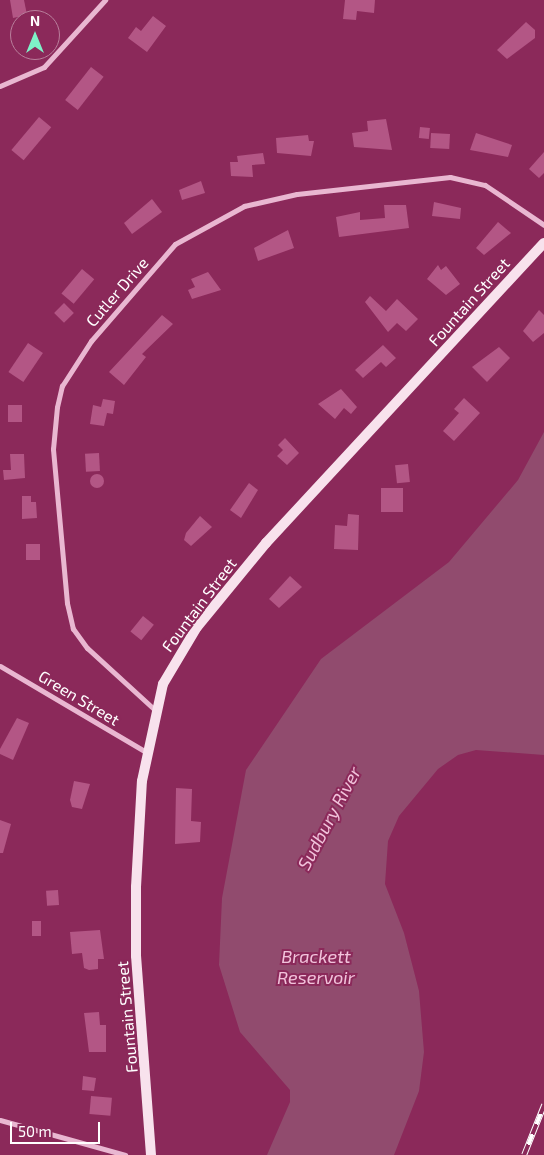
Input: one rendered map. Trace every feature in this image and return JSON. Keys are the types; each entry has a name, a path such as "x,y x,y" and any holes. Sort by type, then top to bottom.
{"street":[{"path":"0,86 44,67 105,0"},
{"name":"Cutler Drive","path":"155,710 87,648 73,629 67,603 53,449 57,407 62,386 91,341 176,244 244,206 297,194 450,177 485,185 544,225"},
{"name":"Fountain Street","path":"151,1155 135,923 146,752 155,710 175,659 214,604 544,243"},
{"name":"Green Street","path":"0,666 146,752"},
{"path":"0,1120 125,1155"}],"water":[{"name":"Brackett Reservoir","path":"544,432 544,755 476,750 458,755 438,769 399,816 388,841 385,884 404,933 419,991 424,1052 419,1091 394,1155 267,1155 290,1102 290,1090 240,1032 219,965 222,898 246,770 321,659 449,562 518,480"}],"building":[{"path":"10,0 24,0 26,10 12,10"},
{"path":"345,0 375,0 374,13 357,11 356,20 343,19"},
{"path":"153,16 166,26 147,52 128,38 136,27 141,31"},
{"path":"526,22 535,30 535,38 507,59 497,50"},
{"path":"91,67 104,77 78,110 65,100"},
{"path":"39,117 51,127 24,160 11,150"},
{"path":"386,119 392,150 354,147 352,133 368,131 367,121"},
{"path":"420,127 430,128 429,139 419,138"},
{"path":"431,133 450,134 449,149 430,148"},
{"path":"476,133 512,145 508,157 470,150"},
{"path":"308,135 309,141 314,141 311,156 277,153 276,138"},
{"path":"544,152 544,173 539,178 529,169"},
{"path":"263,153 265,164 252,165 253,177 231,176 230,162 238,162 237,156"},
{"path":"201,181 205,193 182,200 179,190"},
{"path":"152,199 162,212 132,234 124,223"},
{"path":"434,202 461,208 460,219 432,216"},
{"path":"384,205 406,205 409,228 339,237 336,217 360,212 360,220 385,218"},
{"path":"498,222 511,233 484,255 476,248"},
{"path":"288,230 294,248 258,261 254,248"},
{"path":"438,265 441,270 446,266 460,284 446,295 427,279"},
{"path":"82,269 94,279 74,304 61,294"},
{"path":"208,272 221,290 192,299 188,290 195,287 191,279"},
{"path":"370,296 386,311 397,299 418,319 406,331 397,323 388,332 365,302"},
{"path":"64,303 74,313 64,323 54,313"},
{"path":"539,310 544,315 544,333 533,342 523,331"},
{"path":"162,315 173,324 142,354 146,357 124,385 109,372"},
{"path":"28,343 43,353 23,382 8,372"},
{"path":"383,345 396,358 386,367 381,362 363,378 355,370"},
{"path":"499,347 510,358 487,382 472,367"},
{"path":"341,389 357,407 351,414 344,408 335,419 318,404"},
{"path":"464,398 480,413 454,441 443,431 459,413 454,409"},
{"path":"103,399 115,401 113,414 107,413 104,426 90,424 93,405 101,407"},
{"path":"8,405 22,405 22,422 8,422"},
{"path":"285,438 299,453 287,465 277,456 283,450 278,445"},
{"path":"99,453 100,471 86,472 85,454"},
{"path":"10,454 24,454 25,478 4,480 3,470 11,470"},
{"path":"408,464 410,482 397,483 395,465"},
{"path":"94,474 100,474 104,481 100,488 94,488 90,484 90,478"},
{"path":"249,483 258,490 241,518 230,510"},
{"path":"381,488 403,488 403,512 381,512"},
{"path":"22,496 31,496 31,502 36,502 37,518 22,519"},
{"path":"348,514 359,515 358,550 334,549 335,525 347,526"},
{"path":"200,516 212,527 191,546 184,540 186,533"},
{"path":"26,544 40,544 40,560 26,560"},
{"path":"290,576 302,587 279,608 269,599"},
{"path":"143,616 154,625 141,640 130,632"},
{"path":"17,718 29,723 13,760 0,754 0,749"},
{"path":"74,781 90,784 82,809 72,807 70,800"},
{"path":"176,788 192,789 191,821 201,822 200,842 175,844"},
{"path":"0,820 11,824 3,853 0,853"},
{"path":"58,890 59,905 47,906 46,891"},
{"path":"32,921 41,921 41,936 32,936"},
{"path":"100,930 104,959 98,959 98,969 89,970 84,968 82,953 72,954 70,932"},
{"path":"99,1012 100,1025 106,1025 106,1052 89,1052 84,1013"},
{"path":"83,1076 96,1078 94,1091 82,1090"},
{"path":"91,1096 112,1098 110,1116 89,1114"}],"railway":[{"path":"524,1155 544,1105"}],"water label":[{"name":"Sudbury River","path":"329,818"}]}
